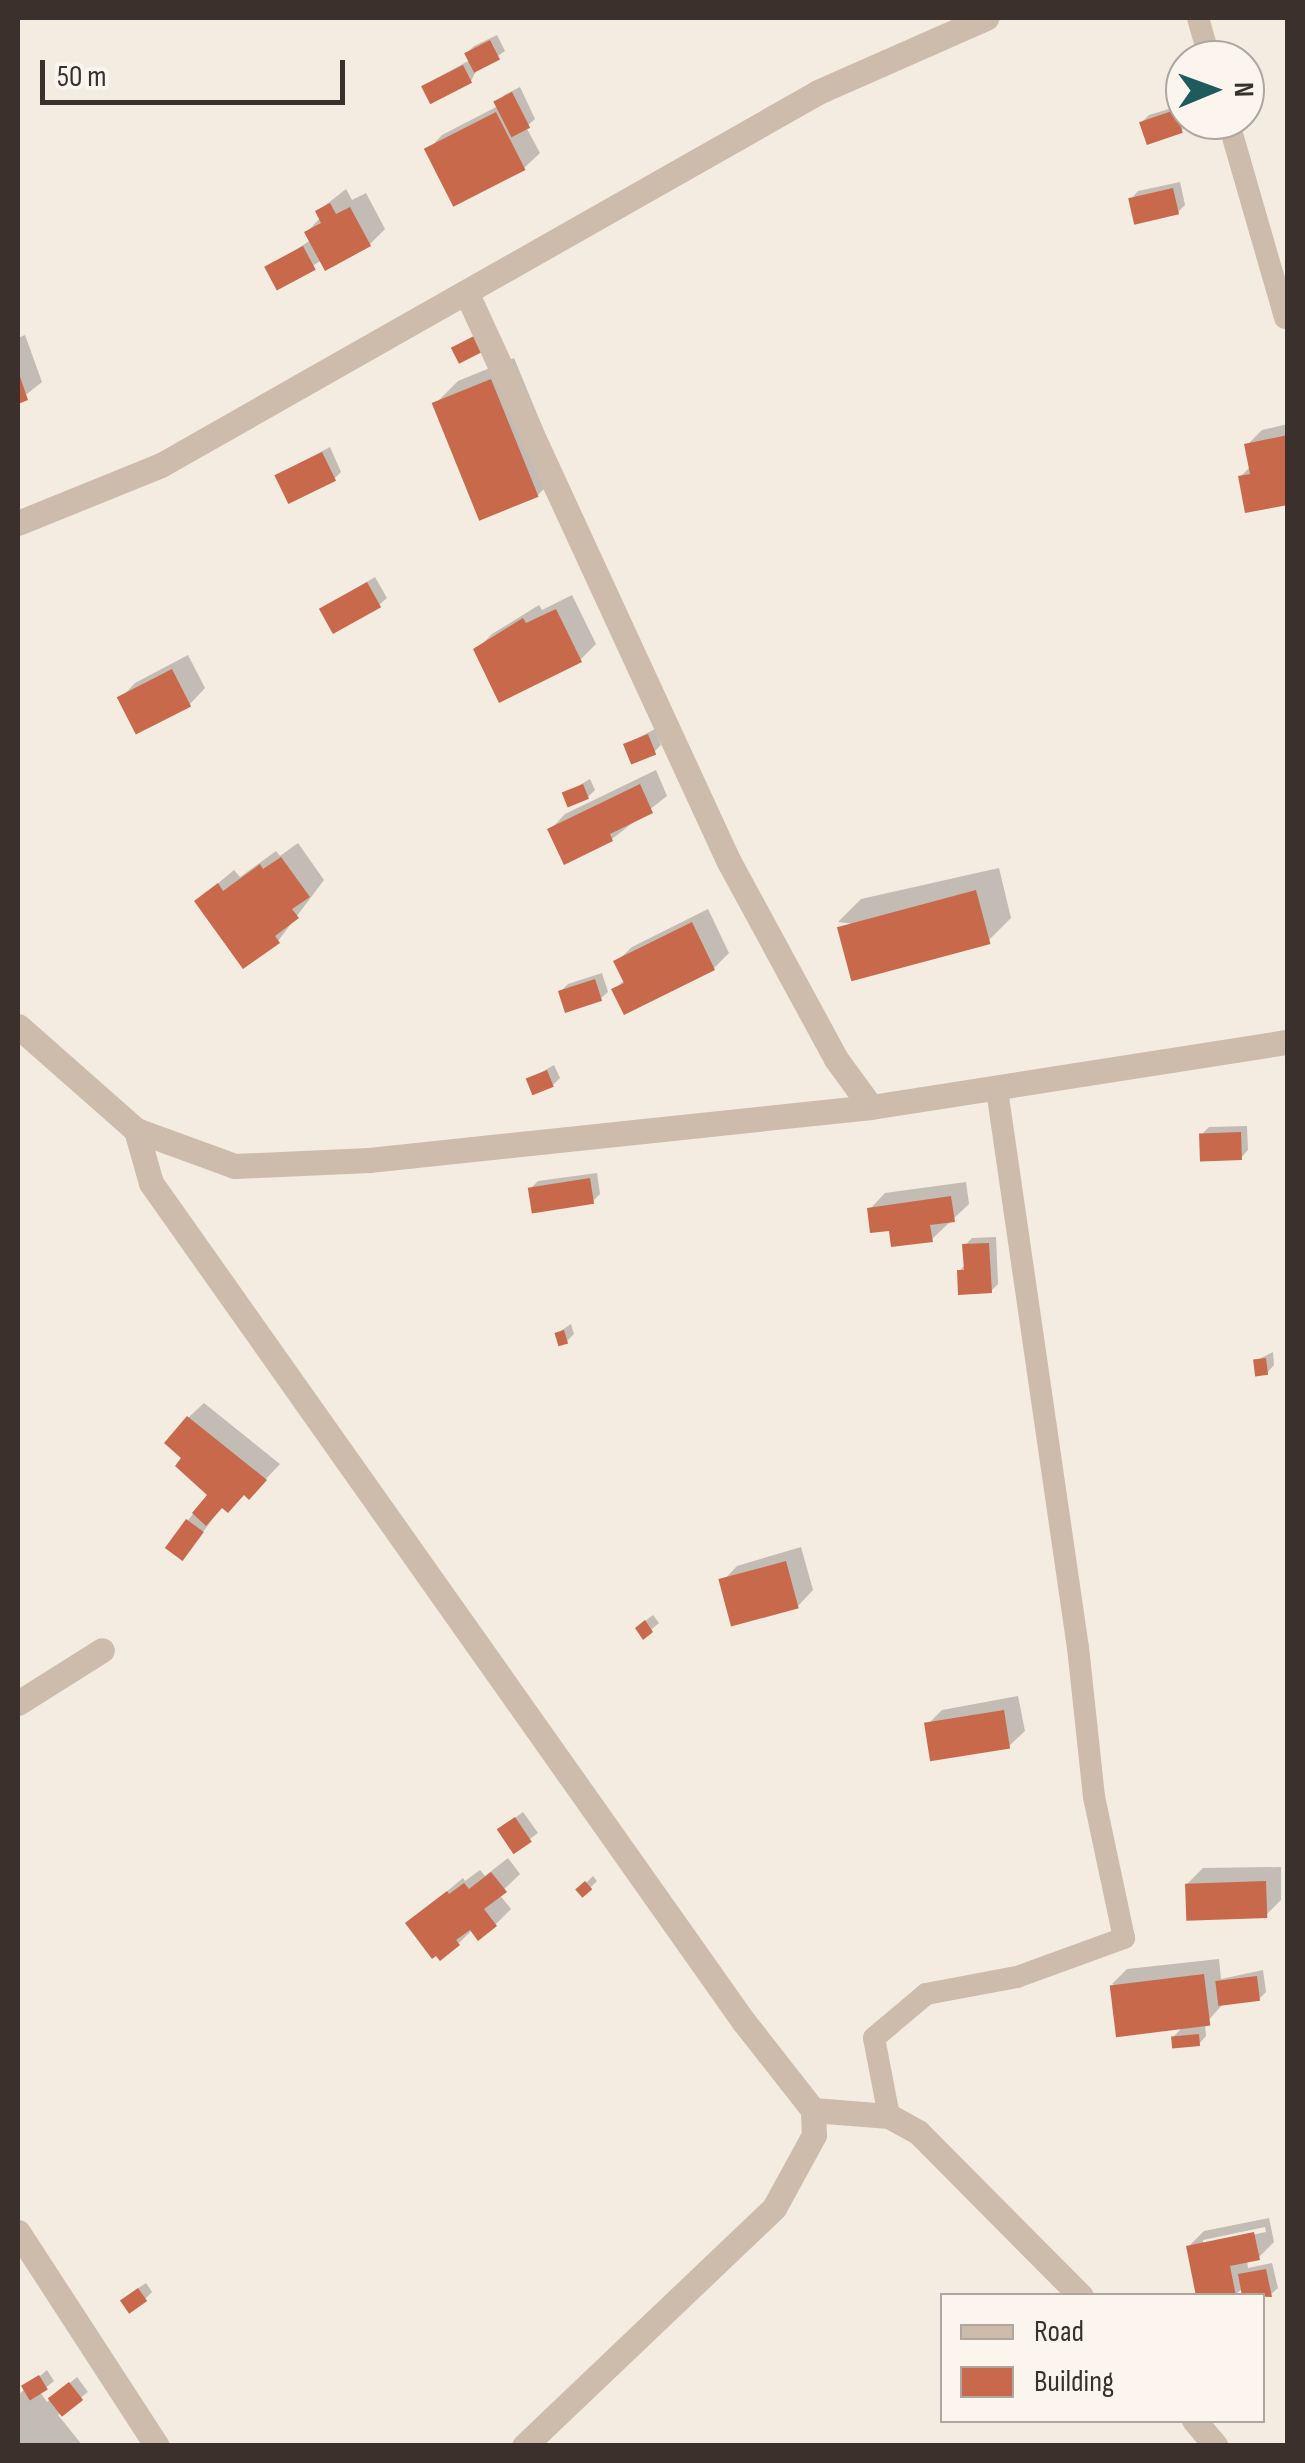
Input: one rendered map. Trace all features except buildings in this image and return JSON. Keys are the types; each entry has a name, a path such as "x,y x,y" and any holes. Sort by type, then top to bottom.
{"street":[{"path":"18,524 161,465 818,92 986,18"},
{"path":"466,294 728,860 836,1060 871,1107"},
{"path":"18,1026 136,1130 235,1166 369,1160 871,1107 1288,1042"},
{"path":"136,1130 152,1183 733,2006 813,2110 814,2134 774,2208 524,2446"},
{"path":"18,1704 102,1650"},
{"path":"813,2110 889,2116 918,2132 1077,2293"},
{"path":"18,2232 157,2446"},
{"path":"1197,2423 1216,2446"}],"lane":[{"path":"1234,140 1285,318"},
{"path":"889,2116 874,2038 926,1994 1017,1977 1124,1938 1094,1797 1078,1648 997,1090"}]}
